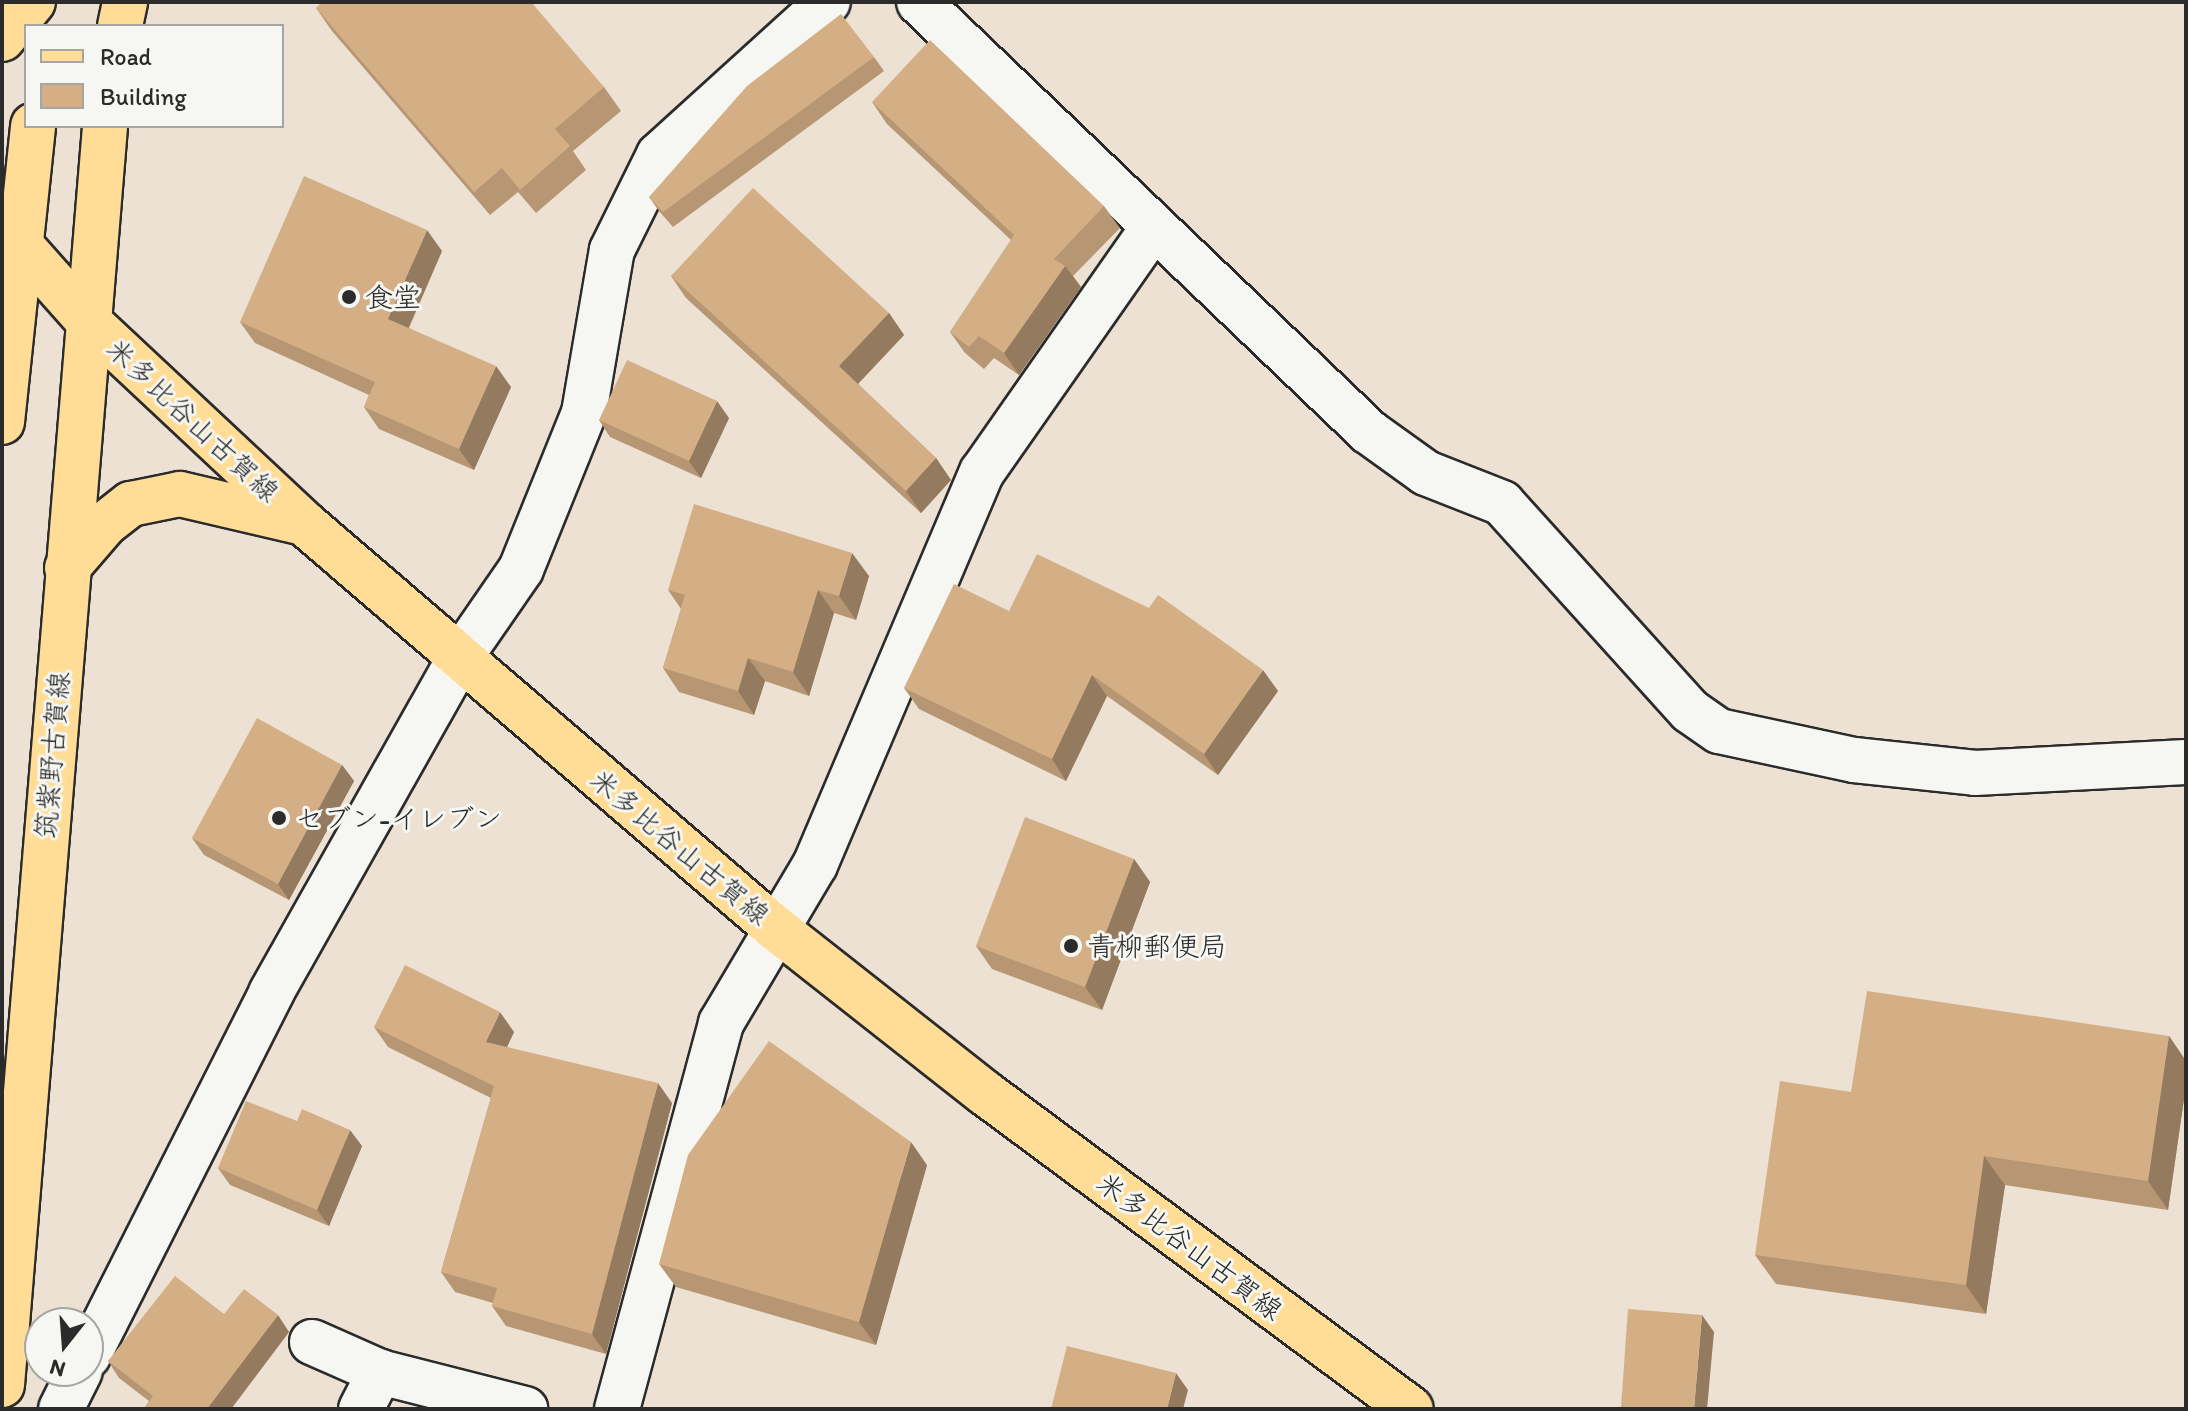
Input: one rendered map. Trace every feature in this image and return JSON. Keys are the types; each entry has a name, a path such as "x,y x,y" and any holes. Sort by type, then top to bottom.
{"main road":[{"path":"2,39 33,2"},
{"path":"44,24 47,2"},
{"path":"120,24 125,2"},
{"path":"2,422 11,232 33,128"},
{"name":"筑紫野古賀線","path":"2,1385 105,128"},
{"name":"米多比谷山古賀線","path":"11,232 88,321 305,524 774,927 985,1093 1411,1409"},
{"path":"67,568 105,524 131,504 180,494 305,524"}],"street":[{"path":"104,1324 271,993 459,659 521,569 578,428 612,250 659,155 828,2"},
{"path":"919,2 1152,229 1369,432 1426,473 1502,503 1690,711 1719,731 1854,760 1975,773 2186,762"},
{"path":"617,1409 721,1023 774,927 815,865 982,472 1152,229"},
{"path":"312,1342 370,1391 525,1409"},
{"path":"61,1409 72,1387"}],"building":[{"path":"322,2 531,2 604,87 555,129 570,146 520,190 502,168 474,192 316,8"},
{"path":"841,14 874,57 663,212 649,197 747,86"},
{"path":"930,40 1104,206 1054,259 1065,266 1004,353 979,336 969,347 950,332 1014,235 872,102"},
{"path":"304,176 427,230 388,319 496,366 459,449 364,407 375,382 240,322"},
{"path":"753,188 889,313 839,366 936,458 906,491 671,276"},
{"path":"627,360 717,401 689,461 599,420"},
{"path":"694,504 852,553 839,596 818,590 793,672 748,658 738,691 663,668 685,595 668,590"},
{"path":"1037,554 1149,608 1158,595 1263,670 1204,754 1092,675 1052,759 904,688 954,584 1009,611"},
{"name":"セブン-イレブン","path":"257,718 342,765 278,884 192,838"},
{"path":"1025,817 1134,859 1085,987 976,946"},
{"path":"405,965 500,1012 486,1042 658,1083 592,1334 492,1306 497,1288 441,1272 494,1086 374,1027"},
{"path":"1867,991 2169,1036 2148,1181 1984,1156 1966,1285 1755,1255 1780,1081 1851,1092"},
{"path":"769,1041 911,1142 859,1322 659,1264 688,1155"},
{"path":"246,1101 297,1121 302,1109 350,1130 317,1210 218,1168"},
{"path":"175,1276 224,1314 244,1289 278,1315 207,1409 144,1409 153,1396 108,1361"},
{"path":"1628,1309 1702,1315 1694,1409 1621,1407"},
{"path":"1067,1346 1176,1373 1167,1409 1051,1409"}],"place":[{"name":"食堂","path":"349,297"},
{"name":"セブン-イレブン","path":"279,818"},
{"name":"青柳郵便局","path":"1071,946"}]}
